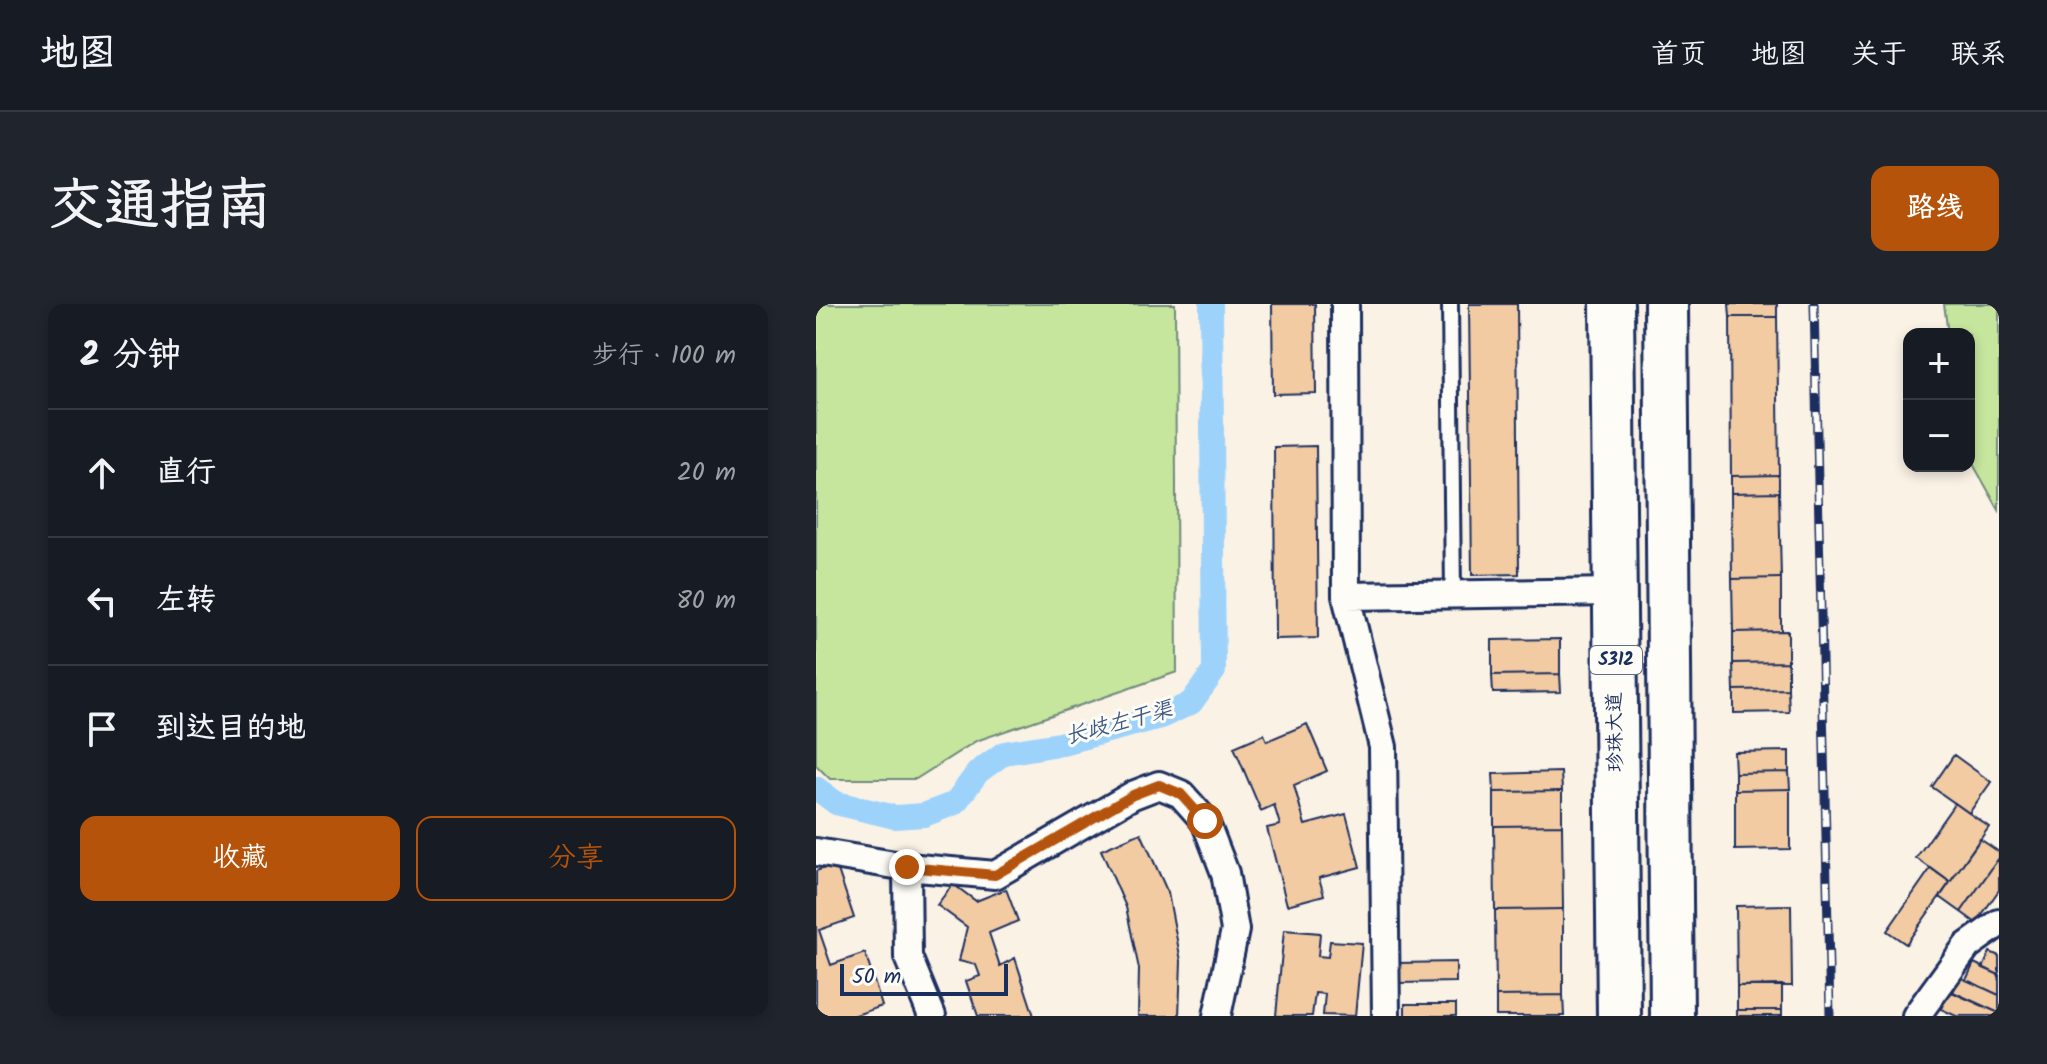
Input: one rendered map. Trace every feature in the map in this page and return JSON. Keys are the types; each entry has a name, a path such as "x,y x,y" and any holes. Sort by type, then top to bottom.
{"main road":[{"name":"珍珠大道","path":"1612,304 1619,1016"},
{"name":"S312","path":"1666,304 1672,1016"}],"street":[{"path":"1345,304 1346,596 1383,747 1386,1016"},
{"path":"1346,596 1615,592"},
{"path":"816,852 907,867 995,875 1133,795 1159,785 1181,794 1205,821 1225,873 1235,930 1217,1016"},
{"path":"907,867 908,957 932,1016"},
{"path":"1916,1016 1967,946 1999,923"}],"lane":[{"path":"1450,304 1453,595"}],"green space":[{"path":"816,304 1175,304 1177,672 976,741 916,779 830,779 816,765"},
{"path":"1944,304 1999,304 1999,510 1975,468 1975,328 1947,328"}],"building":[{"path":"1272,304 1315,304 1316,393 1273,394"},
{"path":"1469,304 1517,304 1519,574 1472,575"},
{"path":"1729,304 1777,304 1777,317 1730,317"},
{"path":"1730,317 1777,317 1779,475 1731,476"},
{"path":"1316,446 1318,638 1275,639 1274,447"},
{"path":"1779,475 1779,492 1731,493 1731,476"},
{"path":"1779,492 1781,578 1732,579 1731,493"},
{"path":"1781,578 1781,631 1733,632 1732,579"},
{"path":"1788,631 1788,662 1733,663 1733,632"},
{"path":"1560,639 1560,674 1492,675 1492,640"},
{"path":"1788,662 1788,689 1734,690 1733,663"},
{"path":"1560,674 1561,692 1493,693 1492,675"},
{"path":"1788,689 1789,712 1734,713 1734,690"},
{"path":"1307,724 1327,771 1294,785 1305,825 1346,814 1360,867 1319,878 1324,895 1287,905 1267,828 1280,825 1274,805 1261,811 1234,747 1264,734 1267,741"},
{"path":"1789,751 1789,772 1735,773 1734,752"},
{"path":"1954,755 1991,782 1969,813 1932,787"},
{"path":"1561,772 1562,791 1494,792 1493,774"},
{"path":"1789,772 1790,789 1735,790 1735,773"},
{"path":"1790,789 1790,849 1735,850 1735,790"},
{"path":"1562,791 1562,825 1494,826 1494,792"},
{"path":"1955,803 1989,827 1950,882 1916,858"},
{"path":"1562,825 1563,909 1495,910 1494,826"},
{"path":"1141,833 1168,893 1181,961 1179,1016 1138,1016 1139,969 1126,907 1101,850"},
{"path":"1980,839 1999,852 1999,858 1961,912 1940,897"},
{"path":"1999,858 1999,890 1976,923 1961,912"},
{"path":"836,864 854,918 819,930 831,965 865,953 882,1006 853,1016 816,1016 816,871"},
{"path":"1931,868 1950,882 1906,944 1887,931"},
{"path":"953,884 976,901 1006,889 1018,921 989,933 1000,966 1015,958 1034,1016 978,1016 966,981 980,976 976,965 959,961 967,927 937,905"},
{"path":"1791,905 1792,986 1737,986 1736,906"},
{"path":"1563,909 1563,995 1496,996 1495,910"},
{"path":"1284,930 1320,933 1318,956 1328,957 1330,941 1362,943 1355,1016 1323,1015 1325,994 1315,993 1312,1016 1276,1016"},
{"path":"1990,952 1999,956 1999,975 1983,968"},
{"path":"1456,962 1456,982 1399,983 1398,963"},
{"path":"1974,963 1999,975 1999,995 1966,980"},
{"path":"1960,977 1999,995 1999,1013 1953,992"},
{"path":"1782,985 1782,1010 1737,1010 1737,986"},
{"path":"1949,991 1999,1013 1999,1016 1956,1016 1941,1009"},
{"path":"1563,995 1564,1016 1496,1016 1496,996"},
{"path":"1405,1004 1456,1004 1456,1016 1405,1016"},
{"path":"1737,1010 1782,1010 1782,1016 1737,1016"}],"waterway":[{"name":"长歧左干渠","path":"816,788 836,803 895,817 924,815 955,803 978,772 1004,753 1059,744 1161,717 1191,703 1214,671 1211,304"}],"railway":[{"path":"1814,304 1830,1016"}],"route":[{"path":"907,867 995,875 1133,795 1159,785 1181,794 1205,821"}]}
